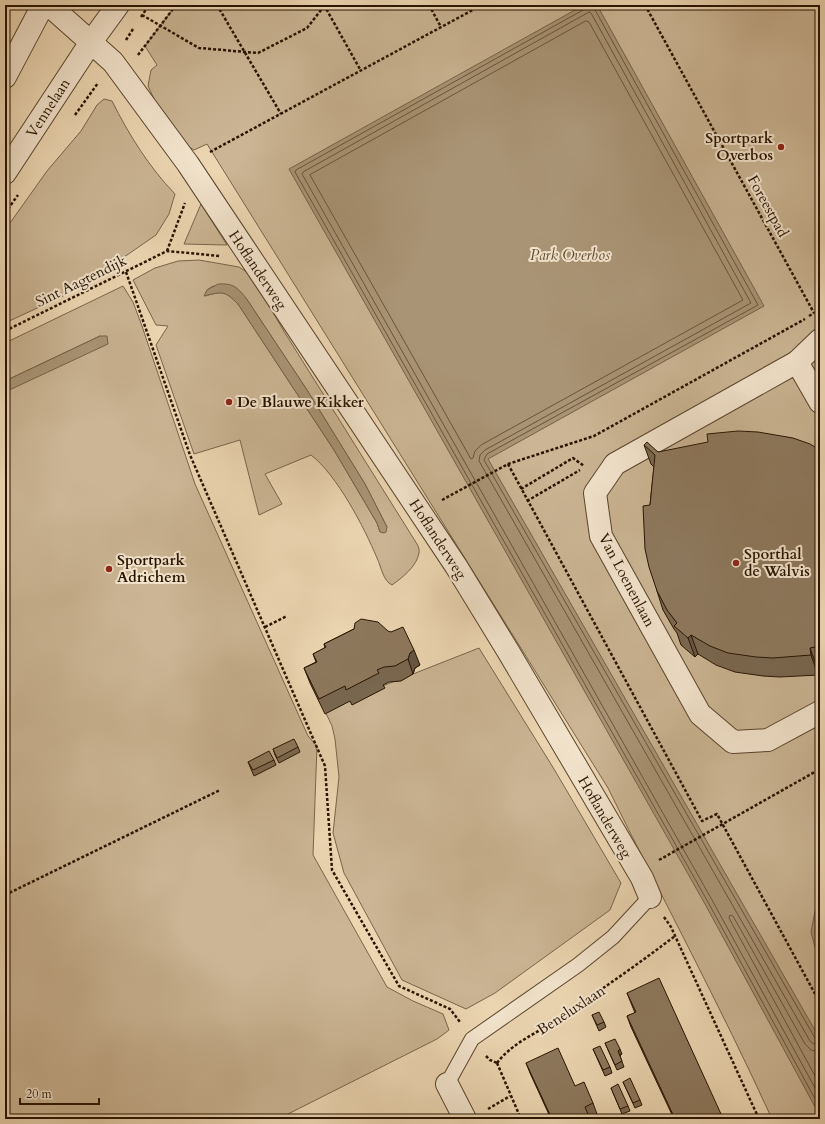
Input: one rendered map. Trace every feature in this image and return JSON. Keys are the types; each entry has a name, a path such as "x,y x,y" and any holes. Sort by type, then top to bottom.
{"street":[{"path":"5,77 43,5"},
{"name":"Hoflanderweg","path":"49,5 72,24 118,69 188,164 456,566 642,878 650,897"},
{"name":"Vennelaan","path":"5,172 91,42 118,5"},
{"name":"Van Loenenlaan","path":"820,340 797,362 615,464 595,493 601,536 700,714 733,742 768,740 820,712"},
{"path":"797,362 820,402"},
{"path":"447,1084 474,1115"}],"lane":[{"name":"Beneluxlaan","path":"472,1039 578,965 607,942 650,897"},
{"path":"447,1084 472,1039"}],"path":[{"path":"138,22 149,5"},
{"path":"118,69 160,26 176,5"},
{"path":"217,5 281,114"},
{"path":"142,15 199,48 258,53 307,28 324,5 361,71"},
{"path":"429,5 441,27"},
{"path":"188,164 482,5"},
{"name":"Foreestpad","path":"508,464 594,436 814,313 645,5"},
{"path":"118,69 134,28"},
{"path":"186,202 167,252 224,256 253,262"},
{"name":"Sint Aagtendijk","path":"5,331 167,252"},
{"path":"126,272 190,455 325,766 332,870 399,986 450,1009 472,1039 490,1060 497,1064 521,1119"},
{"path":"521,490 573,458 585,467 527,501"},
{"path":"459,490 508,464 702,821 717,814 820,1003"},
{"path":"264,627 287,616"},
{"path":"665,857 820,769"},
{"path":"5,895 220,790"},
{"path":"650,897 671,927 759,1119"},
{"name":"Beneluxlaan","path":"497,1064 506,1052 517,1044 543,1029 633,968 675,936"},
{"path":"474,1115 510,1096"}],"green space":[{"name":"Park Overbos","path":"176,5 820,5 820,1119 772,1119 712,994 608,788 207,144 194,150 171,135 148,86 151,70 157,65 145,46"},
{"path":"104,99 112,101 140,150 175,194 169,214 156,235 114,264 63,296 5,323 5,230 47,171 81,131 97,105"},
{"path":"201,204 227,245 184,244"},
{"path":"199,260 239,267 251,275 285,333 418,546 418,558 412,567 392,585 384,577 371,545 349,502 330,475 311,455 265,474 282,504 259,515 240,440 194,454 156,345 168,326 156,325 133,280 155,268 178,261","holes":["213,286 246,298 307,390 365,484 387,527 380,532 377,523 334,450 238,304 227,294 223,293 205,296 207,290"]},
{"name":"Sportpark Adrichem","path":"123,286 133,302 142,326 195,484 308,736 317,746 313,855 387,987 413,1001 443,1014 449,1030 437,1039 278,1119 5,1119 5,386 100,336 5,381 5,343"},
{"path":"479,648 554,769 621,883 610,910 495,993 466,1009 402,980 344,873 333,833 339,777 335,739 332,726 324,709"}],"water":[{"path":"584,5 597,5 764,306 488,459 820,1039 820,1116 705,904 289,169"},
{"path":"218,284 234,286 246,298 307,390 365,484 387,527 386,532 380,532 377,523 334,450 238,304 227,294 223,293 204,296 207,290"},
{"path":"100,336 107,336 108,344 5,392 5,381"},
{"path":"820,886 820,966 811,932"}],"building":[{"name":"Sporthal de Walvis","path":"738,431 758,432 793,438 810,444 820,450 820,646 810,648 811,655 773,658 756,657 728,653 710,646 691,635 688,638 674,626 677,623 667,610 657,591 649,567 645,549 643,506 650,505 655,455 644,445 647,442 658,452 708,442 707,434"},
{"path":"361,619 378,622 391,632 403,627 414,650 410,653 408,659 395,666 384,667 377,670 379,673 346,690 345,686 319,699 304,668 317,662 313,654 326,647 324,644 354,629 355,623"},
{"path":"294,739 298,747 277,758 273,749"},
{"path":"269,751 274,760 253,770 248,762"},
{"path":"659,978 721,1114 711,1119 675,1119 627,1016 636,1012 627,993"},
{"path":"599,1012 604,1022 597,1025 592,1015"},
{"path":"615,1039 620,1049 618,1051 622,1061 615,1065 605,1043"},
{"path":"600,1046 610,1067 603,1070 593,1049"},
{"path":"558,1048 575,1086 584,1082 593,1103 585,1107 590,1119 552,1119 526,1063"},
{"path":"630,1078 640,1100 633,1103 623,1082"},
{"path":"618,1084 628,1106 620,1109 611,1088"}],"place":[{"name":"Sportpark Overbos","path":"781,147"},
{"name":"De Blauwe Kikker","path":"229,402"},
{"name":"Sporthal de Walvis","path":"736,563"},
{"name":"Sportpark Adrichem","path":"109,569"}]}
